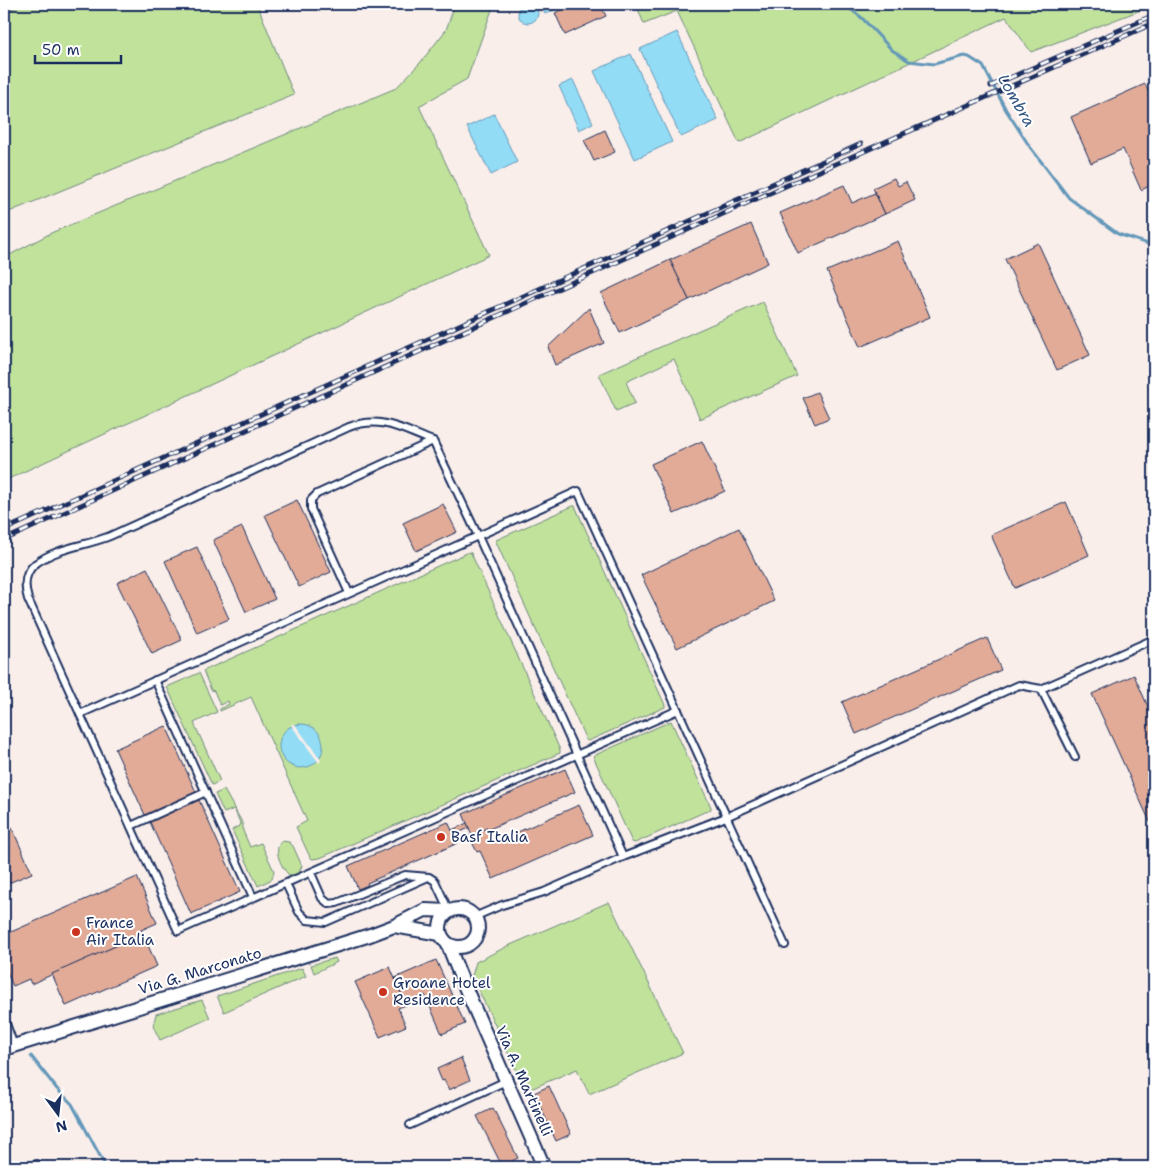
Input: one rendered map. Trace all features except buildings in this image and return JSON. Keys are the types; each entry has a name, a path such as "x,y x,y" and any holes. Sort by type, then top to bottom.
{"street":[{"path":"455,909 463,910 474,917 478,932 471,943 466,947 448,945 440,934 440,922 449,911 455,909"},
{"name":"Via G. Marconato","path":"9,1047 394,926 425,910 449,911"},
{"name":"Via G. Marconato","path":"394,926 440,934"},
{"name":"Via A. Martinelli","path":"448,945 544,1167"},
{"path":"462,980 466,947"}],"lane":[{"path":"623,857 577,755 478,536 433,441 401,427 385,423 357,424 108,537 65,549 35,564 28,572 26,589 28,599 178,931 286,884 310,873 577,755 678,710"},
{"path":"349,593 311,509 312,500 316,494 433,441"},
{"path":"80,714 578,491 785,945"},
{"path":"474,917 502,905 544,892 623,857 726,817 1019,685 1041,689 1154,640"},
{"path":"155,680 253,898"},
{"path":"1041,689 1075,757"},
{"path":"131,826 206,792"},
{"path":"310,873 322,898 329,904 338,903 405,875 429,877 435,881 449,911"},
{"path":"286,884 299,912 307,920 326,922 429,877"},
{"name":"Via G. Marconato","path":"4,1018 9,1047"},
{"path":"410,1125 506,1082"},
{"path":"27,1167 37,1164"}],"green space":[{"path":"23,4 257,4 294,95 4,214 4,12"},
{"path":"455,4 494,4 467,79 419,106 489,255 4,481 4,258 51,233 396,88 420,63 446,30"},
{"path":"636,4 1154,5 1031,52 1006,17 739,143 677,11 644,24"},
{"path":"763,302 797,376 700,419 674,359 626,382 635,403 616,411 599,374"},
{"path":"575,506 665,705 665,707 588,741 496,542 496,540"},
{"path":"469,552 560,753 320,858 312,859 296,827 307,821 251,697 220,711 220,709 229,704 228,701 220,705 203,671"},
{"path":"199,673 217,712 194,723 220,781 212,785 167,687"},
{"path":"671,721 711,809 635,843 632,842 593,756"},
{"path":"224,790 243,824 243,831 250,847 261,843 274,871 272,879 258,886 232,830 241,825 234,809 224,813 215,794"},
{"path":"282,841 289,842 293,846 302,866 298,874 289,875 281,863 278,849"},
{"path":"609,902 683,1053 589,1094 577,1069 526,1091 472,976 476,962"},
{"path":"335,958 337,962 314,973 311,965"},
{"path":"302,968 306,976 224,1012 217,996"},
{"path":"202,1000 210,1018 160,1040 153,1026 156,1014"}],"water":[{"path":"528,3 535,6 538,13 535,20 528,23 521,20 518,13 521,6"},
{"path":"541,4 568,4 545,14"},
{"path":"677,32 718,120 681,137 640,49"},
{"path":"631,54 672,142 635,159 594,71"},
{"path":"573,80 593,123 579,130 559,86"},
{"path":"494,114 517,162 491,175 467,127"},
{"path":"301,724 313,728 319,734 323,746 319,758 313,764 301,768 289,764 283,758 279,746 283,734 289,728"}],"pier":[{"path":"294,723 321,760 319,763 291,725"}],"waterway":[{"name":"Lombra","path":"844,4 862,18 892,50 909,61 934,64 964,56 983,66 1006,110 1030,147 1069,198 1118,234 1154,246"},
{"path":"31,1056 57,1089 72,1104 106,1167"}],"railway":[{"path":"991,86 1154,15"},
{"path":"4,540 747,203 1154,23"},
{"path":"4,530 861,144"}],"place":[{"name":"Basf Italia","path":"441,837"},
{"name":"France Air Italia","path":"76,932"},
{"name":"Groane Hotel Residence","path":"383,992"}]}
